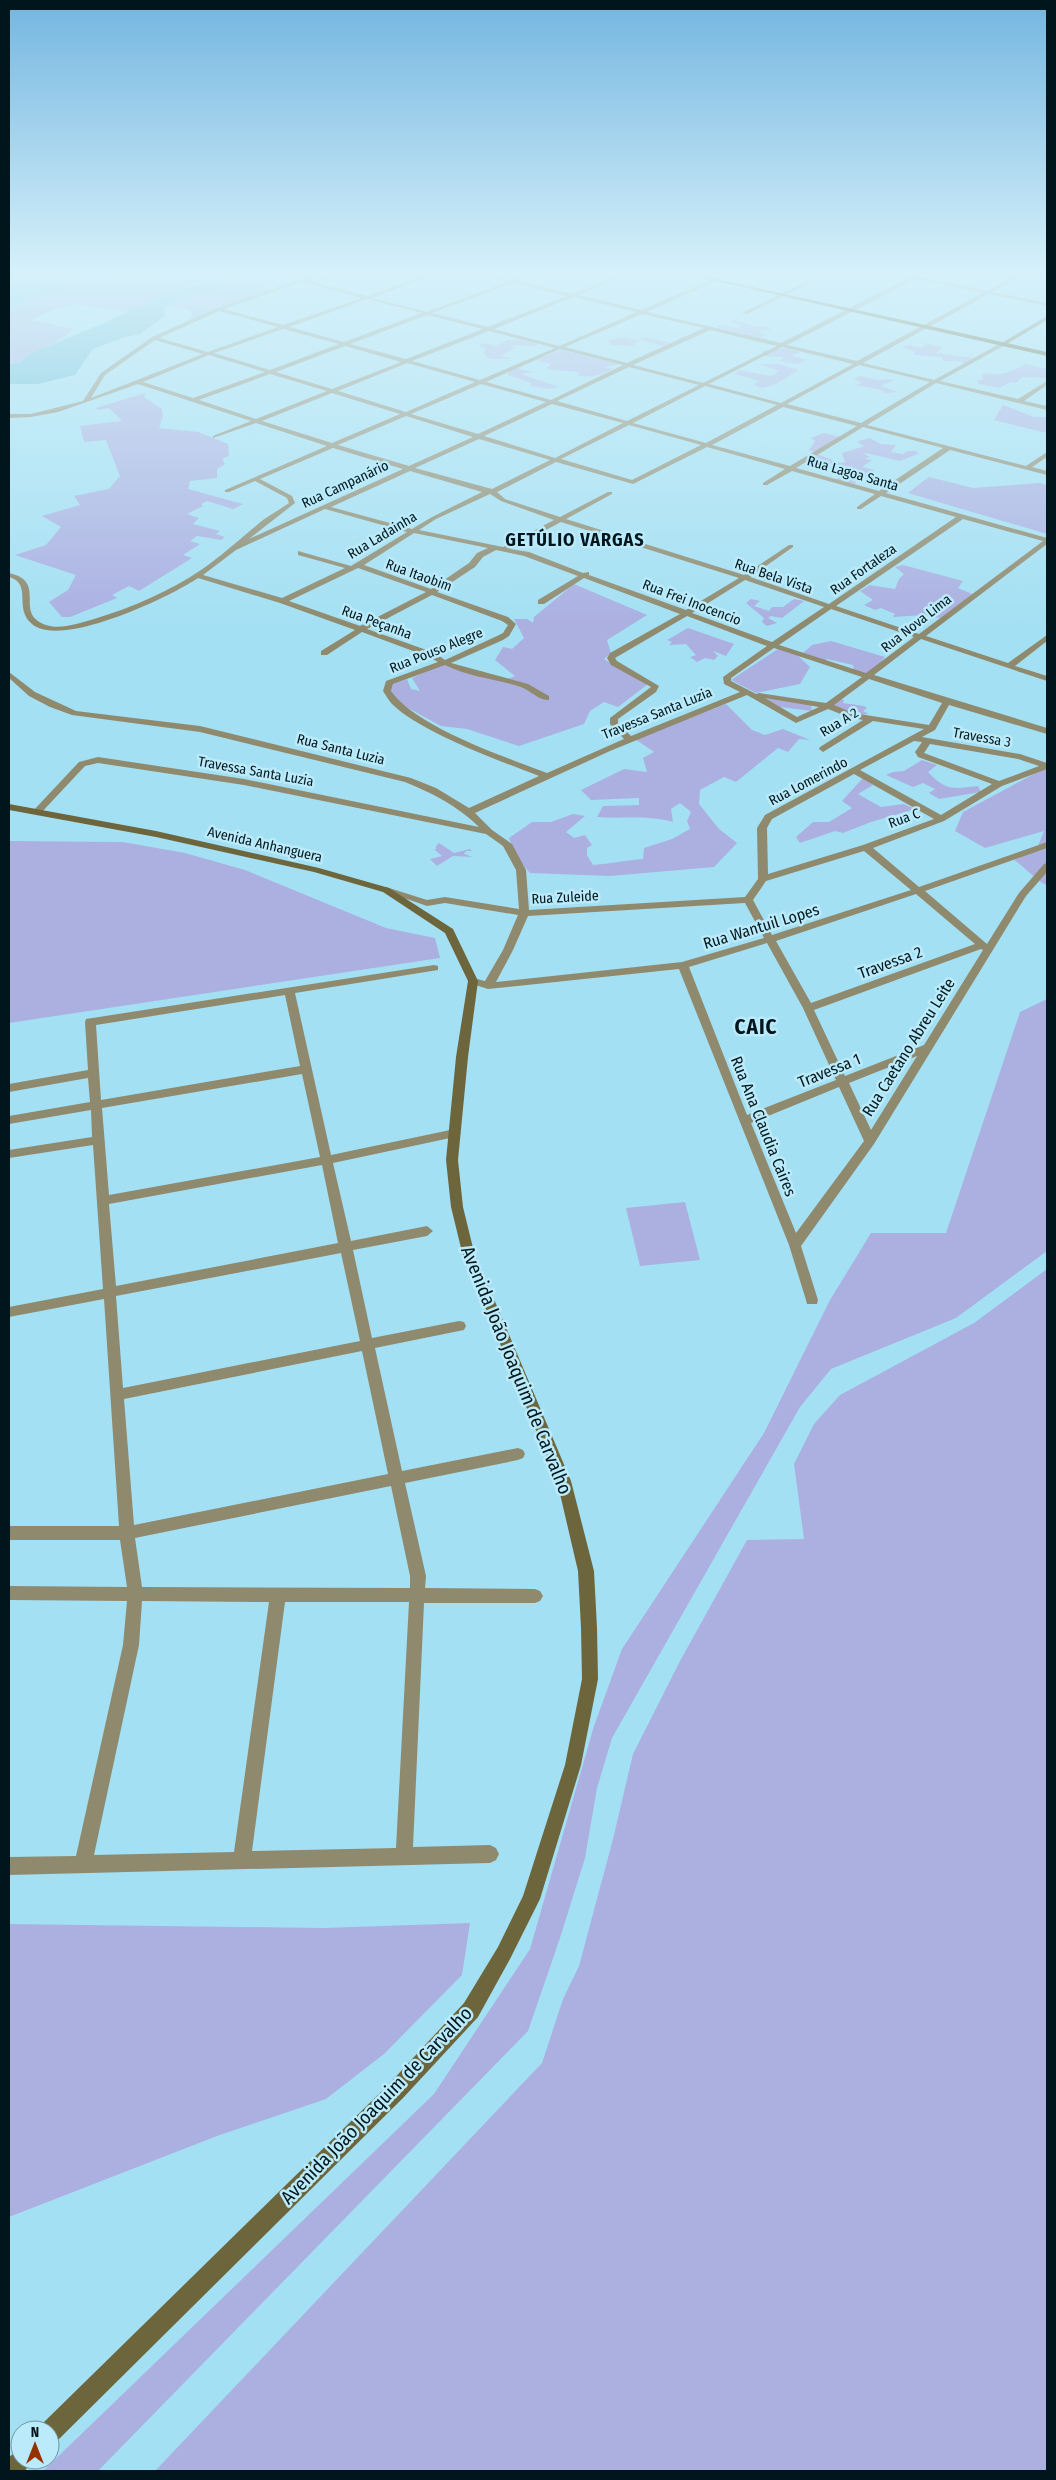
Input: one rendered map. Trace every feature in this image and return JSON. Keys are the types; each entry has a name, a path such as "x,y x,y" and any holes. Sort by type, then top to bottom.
{"street":[{"path":"86,401 92,391"},
{"path":"9,416 35,415 86,401 114,391"},
{"name":"Rua Bela Vista","path":"165,391 334,446 491,492 562,520 659,549 829,608 1047,679"},
{"path":"194,400 219,391"},
{"path":"329,391 480,436 555,461 633,482 708,445 806,391"},
{"path":"215,437 336,391"},
{"path":"227,492 460,391"},
{"name":"Rua Lagoa Santa","path":"517,391 1047,540"},
{"name":"Rua Campanário","path":"235,548 575,391"},
{"name":"Rua Ladainha","path":"283,601 355,567 449,510 555,461 695,391"},
{"path":"728,391 1047,473"},
{"path":"765,484 920,391"},
{"path":"974,391 1047,408"},
{"path":"1020,401 1035,391"},
{"path":"859,508 948,448"},
{"path":"1028,468 1047,454"},
{"name":"Rua Campanário","path":"9,574 20,578 25,584 24,607 36,624 45,628 60,629 88,623 154,599 196,575 235,548 268,520 292,503 290,497 255,479"},
{"path":"506,548 610,493"},
{"name":"Rua Frei Inocencio","path":"325,507 413,532 506,548 586,574 687,615 775,646 947,702 1047,731"},
{"name":"Rua Fortaleza","path":"749,693 730,684 727,677 775,646 962,516"},
{"name":"Rua Nova Lima","path":"779,708 798,720 828,706 1047,540"},
{"path":"629,739 614,724 614,718 653,690 655,686 614,663 611,658 687,615 745,579 791,546"},
{"path":"324,653 361,629 430,593 472,565 480,556 496,547"},
{"name":"Rua Itaobim","path":"301,553 355,567 472,606"},
{"path":"541,602 586,574"},
{"name":"Rua Peçanha","path":"196,575 283,601 432,655 442,662 490,678 522,685 546,698"},
{"name":"Rua Pouso Alegre","path":"472,606 505,618 512,624 510,629 500,638 415,675 389,684 386,691 390,699 398,707 492,756 545,775"},
{"path":"1009,666 1047,637"},
{"name":"Rua Santa Luzia","path":"9,674 32,694 52,705 75,713 180,725 232,736 408,780 432,790 469,812 490,832 507,844 521,870 524,913 508,950 481,983"},
{"path":"749,693 828,706 851,715"},
{"path":"749,693 779,708 851,715 932,728 947,702"},
{"name":"Travessa Santa Luzia","path":"469,812 545,775 629,739 749,693"},
{"name":"Rua A 2","path":"823,748 870,719"},
{"name":"Rua Lomerindo","path":"763,879 762,828 768,817 856,771 932,728"},
{"name":"Travessa 3","path":"912,738 1020,757 1047,766"},
{"path":"928,742 919,752 921,755 999,784"},
{"name":"Travessa Santa Luzia","path":"36,812 82,764 98,760 244,782 490,832"},
{"name":"Rua C","path":"763,879 866,847 941,819 999,784 1047,766"},
{"path":"856,771 941,819"},
{"name":"Avenida Anhanguera","path":"9,807 156,834 307,867 386,890 418,909 449,931 481,983"},
{"name":"Rua Wantuil Lopes","path":"481,983 683,965 770,940 916,891 1035,847 1047,845"},
{"path":"866,847 916,891 985,947"},
{"name":"Rua Caetano Abreu Leite","path":"795,1245 870,1142 985,947 1022,895 1047,866"},
{"path":"763,879 748,900 808,1008 870,1142"},
{"name":"Rua Zuleide","path":"386,890 427,902 445,900 524,913 748,900"},
{"name":"Travessa 2","path":"808,1008 985,947"},
{"name":"Rua Ana Claudia Caires","path":"683,965 795,1245 812,1300"},
{"path":"83,1864 131,1645 135,1593 127,1533 90,1022 434,968"},
{"name":"Avenida João Joaquim de Carvalho","path":"60,2422 396,2091 471,2010 504,1953 530,1899 573,1765 590,1679 586,1571 564,1481 468,1252 457,1206 452,1160 462,1057 481,983"},
{"path":"289,990 418,1576 419,1595 404,1856"},
{"name":"Travessa 1","path":"744,1121 842,1084 926,1048"},
{"path":"9,1120 306,1069"},
{"path":"9,1088 94,1073"},
{"path":"104,1200 326,1160 455,1132"},
{"path":"9,1154 99,1140"},
{"path":"9,1312 427,1231"},
{"path":"117,1395 459,1326"},
{"path":"9,1533 127,1533 518,1454"},
{"path":"9,1592 535,1596"},
{"path":"242,1860 278,1594"},
{"path":"9,1866 490,1854"}],"shaded area":[{"path":"881,391 898,392 886,393"},
{"path":"145,393 144,397 162,409 163,416 159,428 198,432 228,444 229,456 222,459 225,464 217,469 217,478 190,481 188,489 243,504 233,509 207,501 201,504 203,506 187,514 199,518 193,524 220,531 216,534 225,537 221,540 197,536 190,541 200,544 183,555 192,558 139,591 129,586 112,595 117,598 70,617 62,617 49,602 68,590 76,575 15,555 46,545 61,527 42,516 80,505 74,496 109,489 120,476 106,440 84,442 80,426 122,421 109,408 98,410 96,408"},
{"path":"1003,405 1034,417 1047,417 1047,433 994,420"},
{"path":"824,433 840,437 815,452 809,450 815,441 811,438"},
{"path":"870,438 880,444 896,445 891,452 903,454 908,451 916,451 918,454 900,461 866,453 864,454 870,457 865,459 872,460 862,467 874,470 869,473 872,475 854,481 857,483 851,484 834,480 847,475 844,470 839,472 828,467 838,466 822,461 811,462 810,458 817,454 840,463 845,462 842,453 865,446 858,443 859,441"},
{"path":"929,477 973,488 1040,483 1047,485 1047,534 908,493"},
{"path":"903,565 963,581 958,588 975,595 940,618 923,615 893,617 895,614 881,608 875,610 864,605 873,600 860,591 870,585 895,589 899,579 904,574 895,567"},
{"path":"574,584 647,615 607,640 611,653 604,659 648,684 618,707 604,702 590,711 584,724 519,746 467,729 441,726 399,703 391,691 393,684 407,679 411,689 420,691 412,678 443,664 507,679 515,676 495,660 503,647 512,649 524,638 514,619 527,619 533,623 534,617"},
{"path":"751,599 760,601 754,606 769,611 772,607 783,607 794,599 804,601 782,618 771,616 768,618 777,623 767,626 762,622 764,618 746,603"},
{"path":"688,628 734,644 726,656 713,651 718,656 714,660 705,658 697,662 690,657 696,655 686,644 669,645 672,642 667,640"},
{"path":"831,641 885,657 870,675 854,670 853,665 827,659 825,661 803,653 812,645"},
{"path":"778,649 796,654 810,667 800,684 756,693 731,680"},
{"path":"759,696 811,704 812,711 780,707"},
{"path":"841,699 844,700 843,703 864,706 867,708 863,711 869,714 851,715 831,706"},
{"path":"726,704 752,730 765,735 783,729 810,740 799,739 788,752 778,748 736,782 724,777 700,790 699,804 719,829 737,843 714,867 610,876 530,873 516,857 509,838 532,822 551,822 573,814 585,816 566,832 574,838 585,835 592,845 587,848 587,855 593,865 643,859 644,848 672,839 690,829 687,821 691,812 680,803 671,809 673,822 645,818 597,817 603,806 639,805 639,798 591,800 581,790 624,769 647,772 643,758 654,752 635,739"},
{"path":"922,760 937,765 928,772 945,786 962,788 978,786 981,792 939,799 929,793 935,789 923,783 913,787 886,775 904,771"},
{"path":"1047,767 1047,885 1039,881 1014,860 1036,851 1044,831 985,848 955,831 963,812"},
{"path":"863,778 873,785 858,794 881,807 904,804 915,809 871,822 843,833 835,831 800,843 796,837 813,822 829,822 852,808 842,801"},
{"path":"9,841 123,842 185,853 245,870 386,928 435,938 440,958 9,1023"},
{"path":"439,843 454,853 470,849 472,851 466,851 464,854 473,857 453,856 437,866 430,859 442,856 434,849 436,849"},
{"path":"1047,999 1047,1251 956,1318 831,1369 800,1407 612,1738 597,1788 585,1858 528,2031 98,2471 43,2471 60,2470 60,2455 434,2094 530,1949 594,1726 622,1649 764,1433 830,1300 871,1233 946,1233 1020,1012"},
{"path":"685,1202 700,1260 640,1266 626,1208"},
{"path":"1047,1269 1047,2471 155,2471 542,2063 563,1999 579,1966 613,1839 633,1754 680,1661 747,1540 804,1539 794,1464 814,1424 840,1395 974,1323"},
{"path":"470,1923 462,1975 384,2054 326,2099 217,2136 9,2217 9,1924 323,1928"}],"district":[{"name":"GETÚLIO VARGAS","path":"575,540"},
{"name":"CAIC","path":"756,1027"}]}
